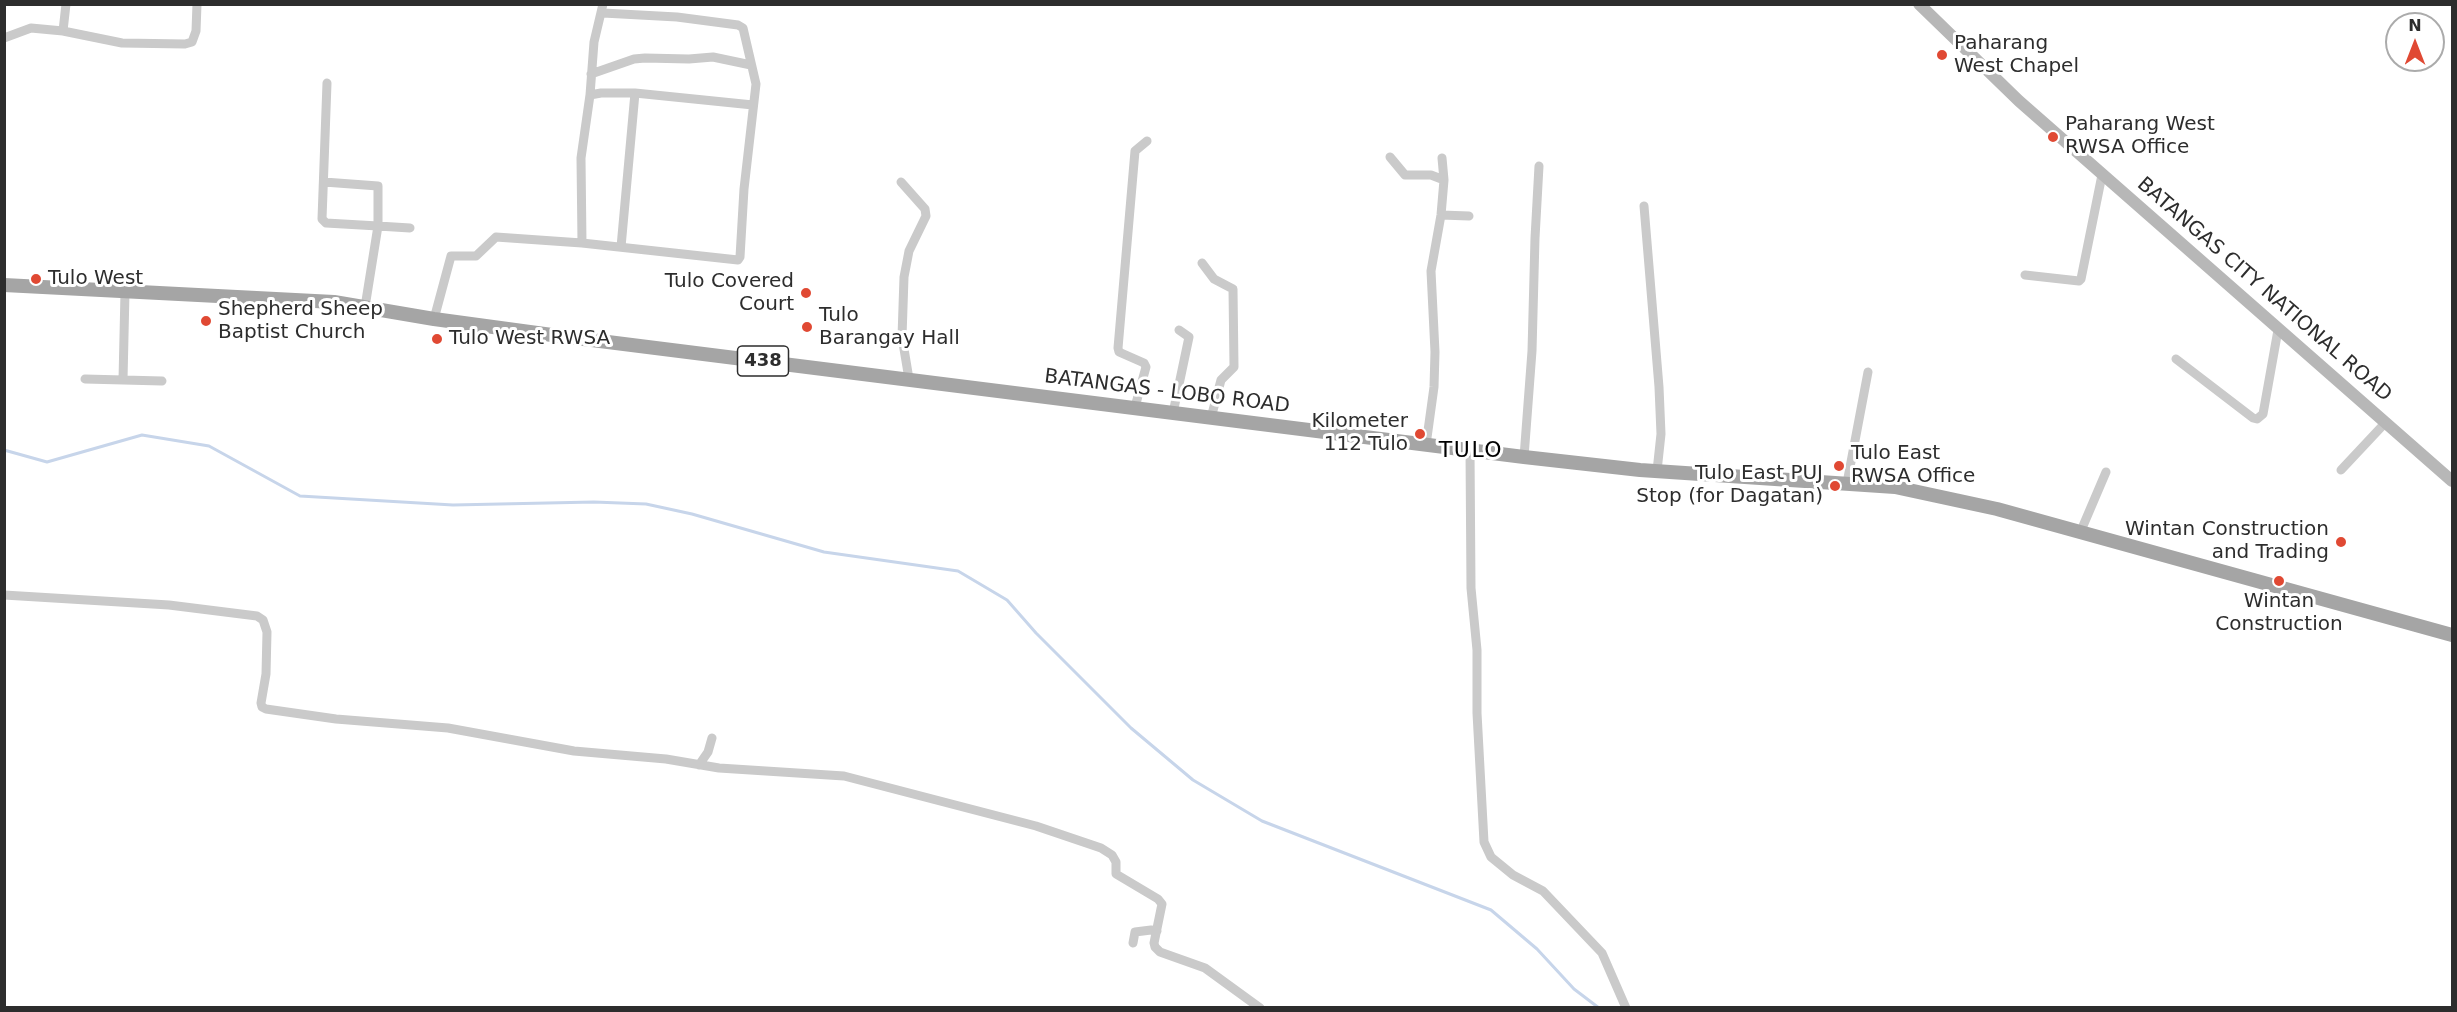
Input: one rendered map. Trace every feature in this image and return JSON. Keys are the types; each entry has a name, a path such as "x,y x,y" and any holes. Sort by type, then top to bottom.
{"main road":[{"name":"BATANGAS - LOBO ROAD","path":"4,285 294,299 365,307 435,319 1524,457 1657,471 1895,487 1942,496 2452,635"}],"street":[{"path":"63,31 66,4"},
{"path":"4,38 28,28 63,31 122,43 185,44 192,42 196,31 197,4"},
{"name":"BATANGAS CITY NATIONAL ROAD","path":"1920,4 2019,101 2452,481"},
{"path":"435,319 451,256 476,256 496,237 582,243 738,260 756,84 743,28 644,9 603,9 596,29 581,158 582,243"},
{"path":"591,74 634,59 645,58 713,57 751,65"},
{"path":"327,83 323,221 410,228"},
{"path":"590,95 635,93 753,105"},
{"path":"621,247 635,93"},
{"path":"1135,407 1146,367 1144,363 1119,352 1118,348 1135,150 1147,141"},
{"path":"1390,157 1405,175 1431,175 1444,180"},
{"path":"1426,445 1434,387 1431,271 1441,215 1444,180 1442,158"},
{"path":"1524,457 1532,351 1539,166"},
{"path":"2025,275 2081,279 2102,175"},
{"path":"324,182 378,186 378,226 365,307"},
{"path":"901,182 925,209 926,216 909,251 904,277 902,337 909,379"},
{"path":"1644,206 1659,387 1661,434 1657,471"},
{"path":"1441,215 1469,216"},
{"path":"1202,263 1214,279 1233,289 1234,367 1221,380 1211,418"},
{"path":"123,380 125,292"},
{"path":"1173,413 1189,337 1179,330"},
{"path":"2176,359 2247,414 2257,419 2263,414 2278,330"},
{"path":"1846,483 1868,372"},
{"path":"85,379 162,381"},
{"path":"2341,470 2386,422"},
{"path":"1470,450 1471,588 1477,651 1484,842 1491,857 1513,875 1543,891 1602,953 1626,1008"},
{"path":"2080,533 2106,472"},
{"path":"4,595 169,604 257,616 263,620 267,632 266,674 261,703 266,709 336,719 448,728 574,751 639,756 719,768 844,776 1020,821 1101,848 1115,859 1116,874 1158,899 1162,904 1154,943 1160,952 1205,968 1260,1008"},
{"path":"699,765 708,752 712,738"},
{"path":"1133,943 1135,933 1157,931"}],"waterway":[{"path":"4,450 47,462 142,435 209,446 300,496 453,505 594,502 646,504 692,514 824,552 958,571 1007,600 1036,633 1131,728 1193,780 1262,821 1491,910 1537,949 1574,989 1599,1008"}],"place":[{"name":"Paharang West Chapel","path":"1942,55"},
{"name":"Paharang West RWSA Office","path":"2053,137"},
{"name":"Tulo West","path":"36,279"},
{"name":"Tulo Covered Court","path":"806,293"},
{"name":"Shepherd Sheep Baptist Church","path":"206,321"},
{"name":"Tulo Barangay Hall","path":"807,327"},
{"name":"Tulo West RWSA","path":"437,339"},
{"name":"Kilometer 112 Tulo","path":"1420,434"},
{"name":"Tulo East RWSA Office","path":"1839,466"},
{"name":"Tulo East PUJ Stop (for Dagatan)","path":"1835,486"},
{"name":"Wintan Construction and Trading","path":"2341,542"},
{"name":"Wintan Construction","path":"2279,581"}],"district":[{"name":"TULO","path":"1471,451"}]}
